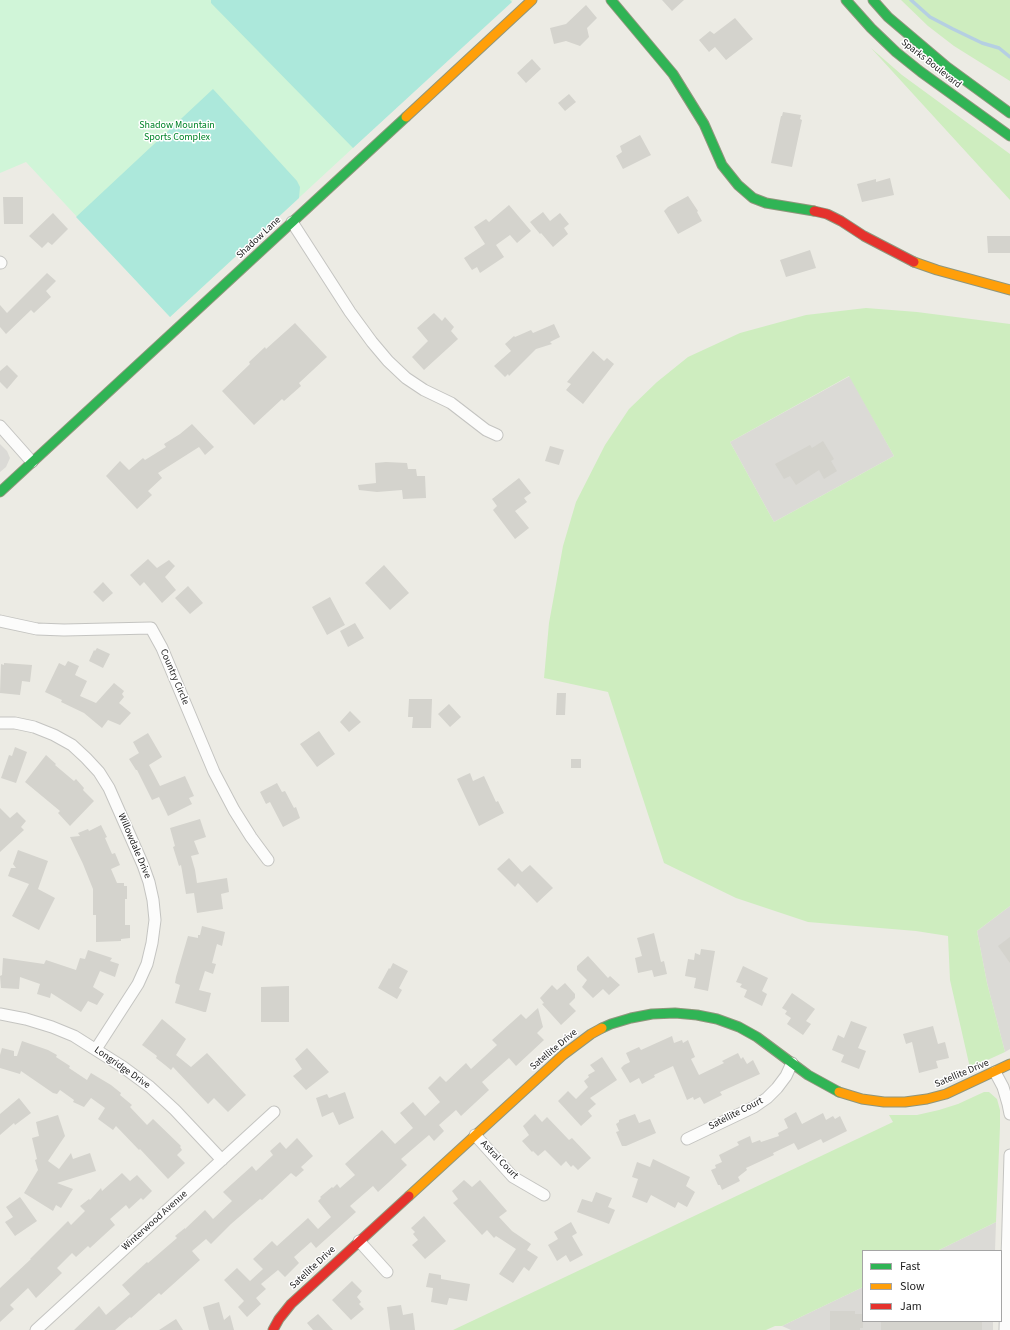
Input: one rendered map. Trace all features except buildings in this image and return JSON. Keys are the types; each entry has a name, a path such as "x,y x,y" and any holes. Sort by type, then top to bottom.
{"street":[{"name":"Shadow Lane","path":"0,492 532,0"},
{"path":"611,0 673,74 704,124 722,165 738,185 752,198 766,203 827,214 841,221 870,240 910,261 1010,290"},
{"name":"Sparks Boulevard","path":"846,0 871,28 896,52 921,72 1010,136"},
{"name":"Sparks Boulevard","path":"873,0 888,17 947,67 1010,112"},
{"path":"962,102 1010,128"},
{"path":"292,222 350,312 388,361 406,378 424,390 451,403 486,430 497,435"},
{"path":"0,426 32,462"},
{"name":"Country Circle","path":"0,621 37,629 57,630 151,628 162,648 221,785 234,810 268,860"},
{"name":"Willowdale Drive","path":"0,723 15,723 34,727 54,735 72,745 86,758 99,772 109,788 150,882 155,920 147,964 138,984 96,1049"},
{"name":"Satellite Drive","path":"273,1330 279,1319 291,1304 475,1135 574,1046 612,1024 631,1018 652,1014 675,1013 717,1019 739,1027 757,1037 792,1063 826,1085 844,1094 862,1099 884,1102 906,1102 946,1094 1010,1064"},
{"name":"Longridge Drive","path":"0,1014 26,1019 52,1027 74,1036 96,1049 150,1087 175,1110 222,1160"},
{"name":"Satellite Court","path":"687,1139 754,1107 767,1098 786,1076 792,1063"},
{"path":"995,1072 1003,1087 1010,1114"},
{"name":"Winterwood Avenue","path":"36,1330 274,1112"},
{"name":"Astral Court","path":"475,1135 513,1177 544,1195"},
{"path":"1005,1330 1010,1155"},
{"path":"359,1241 387,1272"}],"shaded area":[{"path":"850,376 894,456 774,522 730,442"},
{"path":"0,444 7,451 10,458 6,467 0,472"},
{"path":"1010,906 1010,1049 1005,1052 987,983 977,931"},
{"path":"996,1222 995,1250 939,1250"},
{"path":"862,1287 862,1322 993,1322 993,1330 791,1330 782,1326"}],"green space":[{"name":"Shadow Mountain Sports Complex","path":"0,0 513,0 170,317 26,162 0,173"},
{"path":"211,0 510,0 512,2 353,148 211,3"},
{"path":"901,0 1010,0 1010,81 954,46 928,26"},
{"path":"871,48 902,75 1010,154 1010,200"},
{"path":"213,89 297,181 300,187 299,198 170,317 76,217"},
{"path":"866,308 917,312 1010,324 1010,906 977,931 987,983 1005,1052 970,1068 950,980 948,936 916,931 808,922 736,898 664,863 608,692 544,678 549,623 563,546 576,502 605,445 629,409 657,382 688,357 740,333 806,315","holes":["849,376 894,456 774,522 730,442"]},
{"path":"984,1092 989,1092 997,1099 1000,1110 1000,1126 996,1222 939,1250 862,1250 862,1287 782,1326 775,1326 766,1330 453,1330 893,1122 889,1115 917,1115 958,1104"}],"waterway":[{"path":"911,0 930,17 982,43 999,48 1010,57"}],"traffic: fast":[{"path":"611,0 673,74 704,124 722,165 738,185 753,198 766,203 814,211"},
{"path":"846,0 871,28 896,52 921,72 1010,136"},
{"path":"873,0 888,17 947,67 1010,113"},
{"path":"0,492 406,117"},
{"path":"602,1028 631,1018 652,1014 675,1013 717,1019 739,1027 757,1037 808,1075 839,1092"}],"traffic: slow":[{"path":"406,117 532,0"},
{"path":"914,262 937,270 1010,290"},
{"path":"409,1196 563,1055 591,1034 602,1028"},
{"path":"839,1092 862,1099 884,1102 905,1102 927,1099 946,1094 1010,1064"}],"traffic: jam":[{"path":"814,211 827,214 841,221 864,236 914,262"},
{"path":"273,1330 279,1319 291,1304 409,1196"}]}
